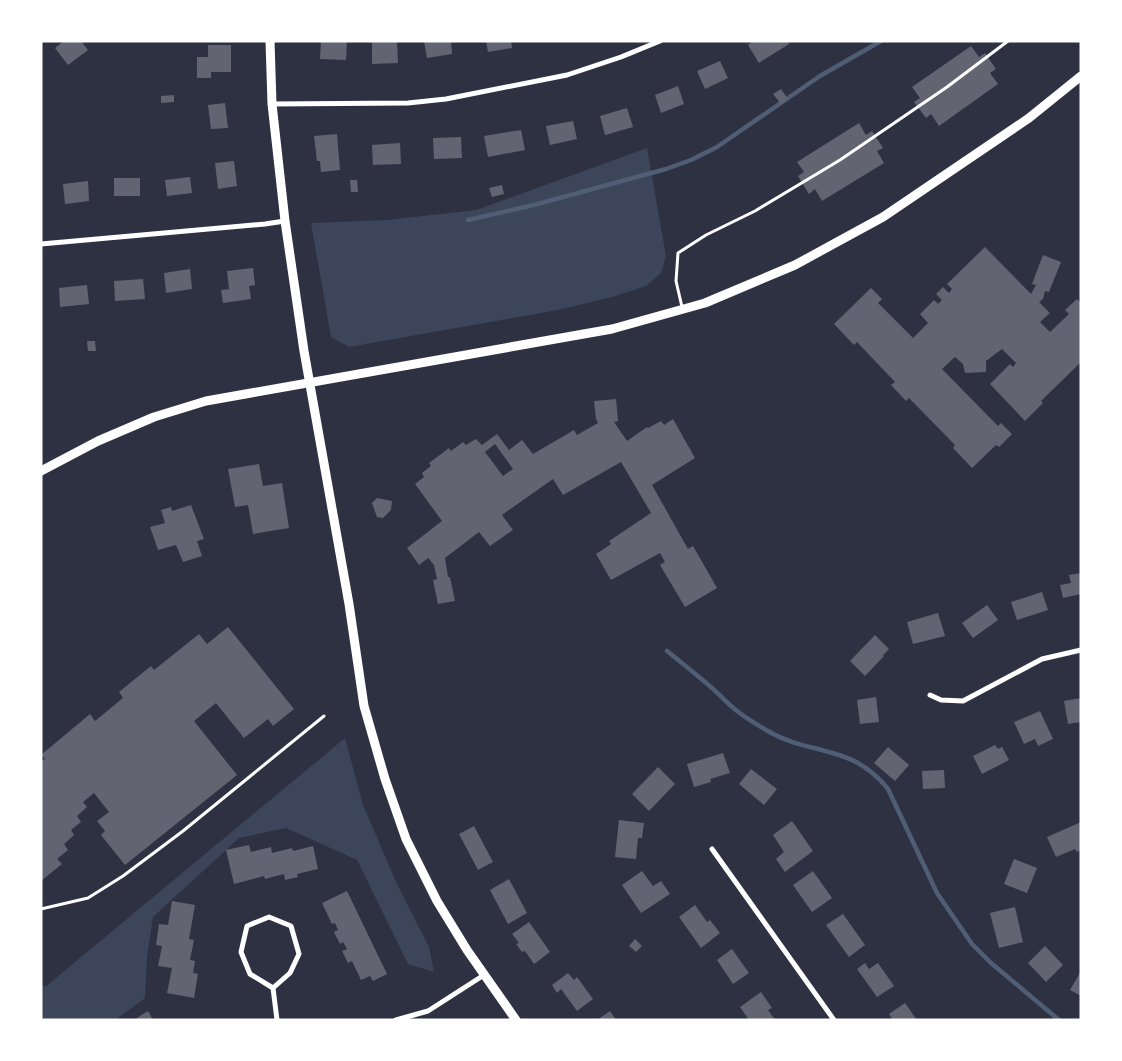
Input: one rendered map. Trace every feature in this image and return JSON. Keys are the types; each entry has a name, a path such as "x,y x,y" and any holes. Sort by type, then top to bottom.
{"main road":[{"path":"270,41 272,104 284,221 309,381 349,604 364,706 385,779 406,839 437,901 467,950 516,1020"},
{"path":"41,471 98,441 154,417 206,401 309,381 359,375 612,329 705,303 795,265 883,217 1029,118 1081,76"}],"street":[{"path":"272,104 408,104 446,99 567,75 621,57 660,41"},
{"path":"41,244 284,221"},
{"path":"930,695 941,700 963,701 1042,659 1081,650"},
{"path":"712,849 834,1020"},
{"path":"269,917 292,926 299,954 290,973 273,988 250,974 241,952 247,926 269,917"},
{"path":"396,1020 428,1011 484,975"},
{"path":"273,988 277,1020"}],"lane":[{"path":"683,309 676,280 678,253 706,235 764,207 840,160 947,87 1008,41"},
{"path":"41,909 88,898 123,876 190,825 324,716"}],"shaded area":[{"path":"647,148 666,256 661,273 646,286 612,297 558,310 349,347 331,337 311,223 386,220 476,210"},
{"path":"345,738 363,805 397,884 429,947 434,972 408,964 357,860 286,828 239,838 153,917 147,957 145,998 115,1020 41,1020 41,985 45,987"}],"building":[{"path":"64,41 81,41 88,50 68,65 55,48"},
{"path":"321,41 347,41 346,60 320,59"},
{"path":"372,41 397,42 398,63 372,64"},
{"path":"424,41 451,41 452,54 427,58"},
{"path":"486,41 511,41 512,48 488,52"},
{"path":"753,41 788,41 789,44 759,63 748,45"},
{"path":"208,45 231,45 231,72 211,72 211,78 197,78 197,57 208,57"},
{"path":"971,46 979,57 985,53 996,69 990,73 998,84 939,126 931,114 926,118 914,102 920,98 912,87"},
{"path":"720,61 728,78 705,89 697,71"},
{"path":"678,86 684,104 661,113 655,95"},
{"path":"781,89 788,99 781,104 773,94"},
{"path":"174,95 174,102 161,103 161,96"},
{"path":"225,103 228,128 211,129 208,105"},
{"path":"627,108 633,127 605,135 600,116"},
{"path":"573,121 577,139 550,145 546,126"},
{"path":"859,123 866,135 872,131 883,148 877,151 884,163 822,201 815,189 809,194 798,176 804,172 797,162"},
{"path":"521,130 525,150 488,157 484,136"},
{"path":"337,134 340,170 321,172 320,161 317,161 314,136"},
{"path":"461,137 462,158 434,159 433,138"},
{"path":"400,143 401,164 373,165 372,145"},
{"path":"234,161 237,186 218,189 215,163"},
{"path":"190,177 192,193 167,196 165,180"},
{"path":"114,178 140,178 140,196 114,196"},
{"path":"350,180 357,180 358,192 351,192"},
{"path":"88,181 89,201 65,204 63,184"},
{"path":"502,185 504,194 492,197 489,188"},
{"path":"985,247 1031,294 1036,285 1032,284 1043,255 1061,262 1049,292 1045,291 1043,299 1039,302 1050,313 1040,322 1050,332 1069,314 1065,310 1077,299 1081,303 1081,362 1041,401 1043,403 1025,421 990,384 1010,364 1013,367 1016,363 1002,349 986,361 986,372 965,373 963,364 955,357 942,369 998,426 1001,423 1012,434 999,447 996,445 972,468 953,448 955,445 909,398 906,401 891,385 895,382 857,342 854,345 834,324 871,288 882,299 878,303 913,338 928,323 920,314 934,300 938,304 942,300 936,294 943,287 949,293 952,289 947,284"},
{"path":"253,268 255,285 249,286 251,299 223,303 221,290 229,289 227,271"},
{"path":"190,269 192,289 166,293 164,273"},
{"path":"143,279 145,299 115,301 114,281"},
{"path":"87,285 89,304 60,307 59,288"},
{"path":"87,341 95,341 96,351 88,351"},
{"path":"616,399 618,421 614,422 627,441 647,427 661,421 664,425 673,419 695,458 652,485 688,549 693,546 717,588 685,607 660,565 665,562 660,553 611,580 596,554 611,544 609,541 651,513 621,462 563,495 553,479 502,515 513,530 490,546 479,532 445,558 455,601 438,604 433,580 437,579 434,565 428,558 419,565 407,548 442,521 415,484 424,477 422,473 431,466 429,463 449,448 451,451 463,442 466,445 476,439 482,445 497,434 509,450 522,440 533,454 574,430 577,435 598,423 594,401","holes":["495,444 513,469 503,476 485,452"]},
{"path":"259,464 263,486 282,483 289,528 253,534 248,505 235,507 228,469"},
{"path":"377,498 392,501 391,510 383,518 377,517 372,503"},
{"path":"191,505 204,539 197,541 202,556 183,562 176,545 158,550 150,527 165,523 161,510 171,507 172,511"},
{"path":"1081,573 1081,594 1063,598 1060,585 1071,583 1069,575"},
{"path":"1042,592 1048,610 1017,620 1011,602"},
{"path":"987,605 998,620 973,638 962,623"},
{"path":"938,613 945,636 913,644 907,622"},
{"path":"228,627 294,709 273,726 268,719 244,738 216,703 194,721 237,775 125,865 101,835 105,831 97,821 109,812 94,793 83,802 87,807 77,816 81,822 71,830 74,835 64,844 68,850 57,859 62,864 41,881 41,761 45,759 41,755 90,714 95,721 123,698 119,692 151,666 154,670 199,634 207,644"},
{"path":"875,635 889,649 865,676 850,661"},
{"path":"876,697 879,722 860,724 857,700"},
{"path":"1081,698 1081,722 1068,724 1064,701"},
{"path":"1040,711 1053,739 1038,746 1035,739 1024,744 1014,722"},
{"path":"995,745 998,749 1002,747 1009,760 982,774 973,756"},
{"path":"888,747 909,765 895,781 874,763"},
{"path":"723,753 730,773 710,779 711,782 694,787 687,764"},
{"path":"658,767 675,784 649,811 632,794"},
{"path":"751,769 777,789 764,805 739,784"},
{"path":"944,770 945,788 923,789 922,771"},
{"path":"619,820 644,823 642,838 638,838 636,859 615,857"},
{"path":"792,821 813,851 785,872 776,859 784,852 773,835"},
{"path":"1081,822 1081,850 1077,852 1075,849 1056,857 1047,837"},
{"path":"474,826 493,862 478,870 459,834"},
{"path":"249,845 251,852 271,847 272,853 292,848 293,851 313,846 318,869 297,874 298,877 285,880 284,874 265,879 264,876 234,884 226,850"},
{"path":"1014,859 1037,868 1027,893 1004,884"},
{"path":"642,871 653,886 661,881 670,894 641,913 622,885"},
{"path":"813,871 832,898 812,912 793,885"},
{"path":"509,879 527,913 508,924 490,890"},
{"path":"347,891 387,974 373,981 370,976 361,980 352,961 348,963 342,951 347,949 343,942 340,944 334,932 338,930 335,923 332,924 322,903"},
{"path":"172,901 195,905 189,939 194,940 190,960 195,961 193,973 198,974 194,998 167,993 172,968 158,966 162,946 156,945 159,924 168,925"},
{"path":"695,905 707,922 710,920 720,933 701,948 679,917"},
{"path":"1015,907 1023,942 999,948 990,913"},
{"path":"843,914 865,945 849,957 826,925"},
{"path":"529,922 550,952 534,964 525,951 522,952 516,944 519,943 512,934"},
{"path":"635,939 642,946 636,952 629,946"},
{"path":"1045,946 1063,965 1046,982 1028,963"},
{"path":"732,949 749,973 733,984 717,960"},
{"path":"865,963 869,969 878,963 894,986 877,997 857,969"},
{"path":"1081,971 1081,996 1070,990"},
{"path":"568,973 574,980 577,977 593,999 577,1011 561,989 557,993 552,985"},
{"path":"761,992 772,1008 768,1010 775,1020 749,1020 740,1007"},
{"path":"905,1003 917,1020 893,1020 889,1014"},
{"path":"148,1011 153,1020 134,1020 143,1014"},
{"path":"610,1011 616,1020 597,1020"}],"waterway":[{"path":"468,220 534,205 666,169 691,160 717,147 820,76 881,41"},
{"path":"667,651 747,719 782,738 845,757 860,764 874,774 888,789 937,893 972,944 991,963 1059,1020"}]}
